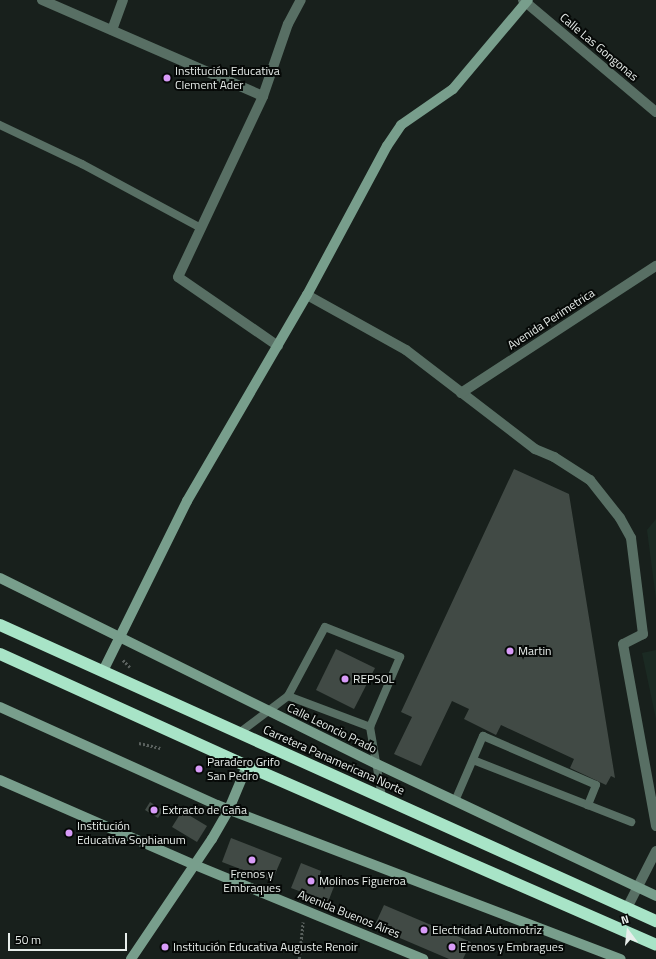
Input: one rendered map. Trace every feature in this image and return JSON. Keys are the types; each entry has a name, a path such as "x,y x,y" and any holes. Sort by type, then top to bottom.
{"highway":[{"name":"Carretera Panamericana Norte","path":"0,625 656,921"},
{"path":"0,654 247,766 656,945"}],"main road":[{"path":"102,671 118,636 187,501 307,295 387,146 401,125 453,89 525,1"},
{"name":"Calle Leoncio Prado","path":"0,578 268,712 656,896"},
{"path":"0,708 229,809 621,959"},
{"path":"131,959 195,865 229,809 247,766"},
{"name":"Avenida Buenos Aires","path":"0,780 195,865 423,959"}],"street":[{"path":"42,0 263,96"},
{"path":"112,30 123,0"},
{"path":"278,346 178,277 263,96 288,24 301,0"},
{"name":"Calle Las Gongonas","path":"525,1 656,112"},
{"name":"Avenida Perimetrica","path":"461,394 656,266"},
{"path":"307,295 406,350 461,394 535,449 554,457 590,480 620,518 631,538 643,634 623,644 656,826"},
{"path":"627,908 636,887 656,851"}],"lane":[{"path":"0,125 82,164 201,228"},
{"path":"239,733 288,696 324,627 400,657 370,727 382,798"},
{"path":"288,696 370,727"},
{"path":"455,801 483,736 596,785 588,805"},
{"path":"473,760 631,822"}],"path":[{"path":"139,743 160,748"},
{"path":"299,959 304,910"}],"shaded area":[{"path":"656,519 656,599 647,530"},
{"path":"656,650 656,719 642,653"}],"building":[{"path":"514,469 569,494 615,778 611,776 606,785 570,768 574,759 501,725 496,735 464,719 469,709 452,701 421,766 394,754 412,717 401,712"},
{"name":"REPSOL","path":"336,649 375,668 354,709 316,690"},
{"name":"Extracto de Caña","path":"150,802 163,810 158,818 145,810"},
{"path":"182,811 207,826 197,842 172,827"},
{"name":"Frenos y Embraques","path":"231,838 282,858 272,881 222,862"},
{"name":"Molinos Figueroa","path":"301,863 321,871 319,878 335,884 328,902 291,888"},
{"path":"384,905 471,942 463,959 449,959 374,927"}],"place":[{"name":"Institución Educativa Clement Ader","path":"167,78"},
{"name":"Martin","path":"510,651"},
{"name":"REPSOL","path":"345,679"},
{"name":"Paradero Grifo San Pedro","path":"199,769"},
{"name":"Extracto de Caña","path":"154,810"},
{"name":"Institución Educativa Sophianum","path":"69,833"},
{"name":"Frenos y Embraques","path":"252,860"},
{"name":"Molinos Figueroa","path":"311,881"},
{"name":"Electridad Automotriz","path":"424,930"},
{"name":"Institución Educativa Auguste Renoir","path":"165,947"},
{"name":"Erenos y Embragues","path":"452,947"}]}
